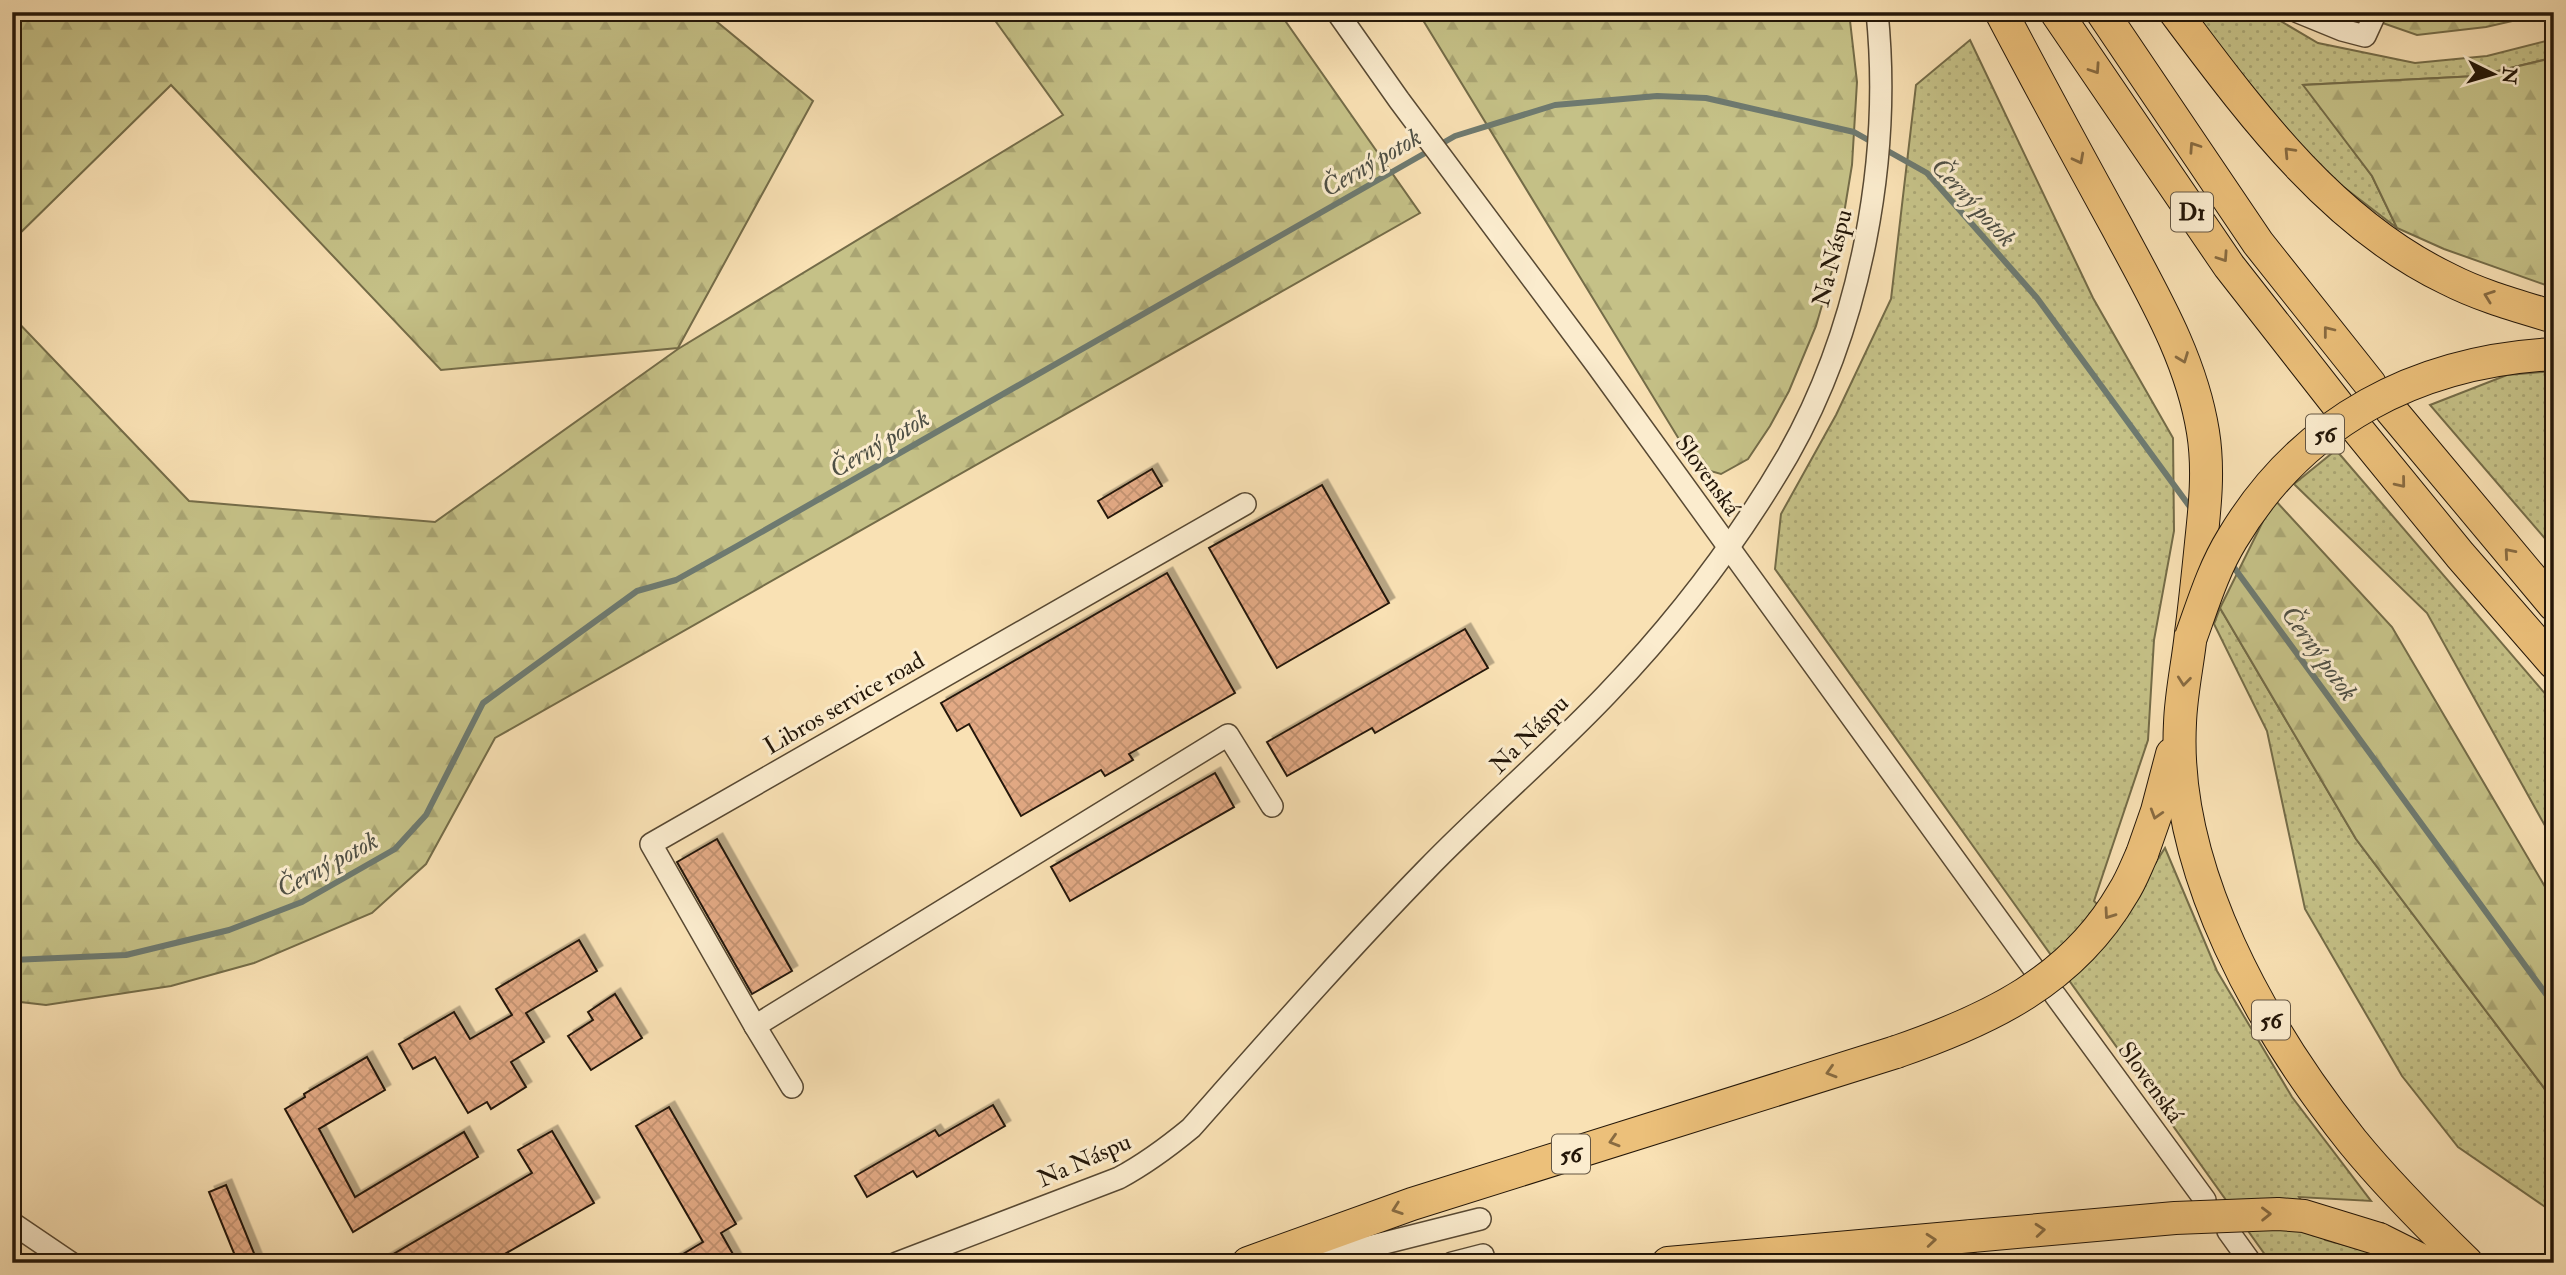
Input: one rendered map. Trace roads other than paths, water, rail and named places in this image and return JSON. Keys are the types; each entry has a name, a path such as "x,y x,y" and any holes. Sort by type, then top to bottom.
{"highway":[{"path":"2001,12 2154,297 2185,363 2203,433 2207,469 2206,505 2191,637"},
{"name":"D1","path":"2056,12 2229,266 2337,404"},
{"name":"D1","path":"2102,12 2258,243 2370,384"},
{"path":"2175,12 2242,102 2335,202 2371,233 2449,280 2490,297 2554,317"},
{"name":"56","path":"2467,1263 2415,1212 2353,1141 2297,1066 2250,985 2212,902 2187,817 2180,772 2184,674 2191,637 2210,583 2232,539 2264,492 2303,452 2374,400 2421,378 2468,364 2513,356 2554,354"},
{"path":"2391,410 2554,604"},
{"path":"2358,430 2460,555 2554,663"},
{"name":"56","path":"1248,1263 1412,1204 1896,1052 1971,1024 2006,1007 2040,985 2071,959 2099,928 2123,893 2142,854 2157,811 2180,725"},
{"path":"1668,1263 2175,1218 2278,1214 2304,1216 2379,1239 2427,1263"}],"street":[{"name":"Slovenská","path":"1336,12 1589,354 2034,969"},
{"name":"Na Náspu","path":"897,1263 1119,1178 1150,1160 1183,1134 1426,870 1607,694 1674,618 1727,547 1788,455 1819,387 1851,301 1871,212 1879,146 1881,94 1877,12"},
{"path":"2298,12 2330,26 2365,36 2376,12"},
{"name":"Libros service road","path":"755,1026 651,844 1245,504"},
{"path":"792,1087 755,1026 1228,735 1272,806"},
{"name":"Slovenská","path":"2055,995 2206,1200"},
{"path":"1305,1263 1479,1219"},
{"path":"12,1223 71,1263"},
{"path":"2228,1231 2250,1263"},
{"path":"1452,1263 1483,1255"}],"waterway":[{"name":"Černý potok","path":"12,960 126,955 229,930 302,902 395,849 426,815 483,703 637,591 676,580 1455,136 1555,105 1657,96 1706,98 1854,132 1927,173 2037,298 2193,511"},
{"name":"Černý potok","path":"2230,562 2554,1005"}]}
